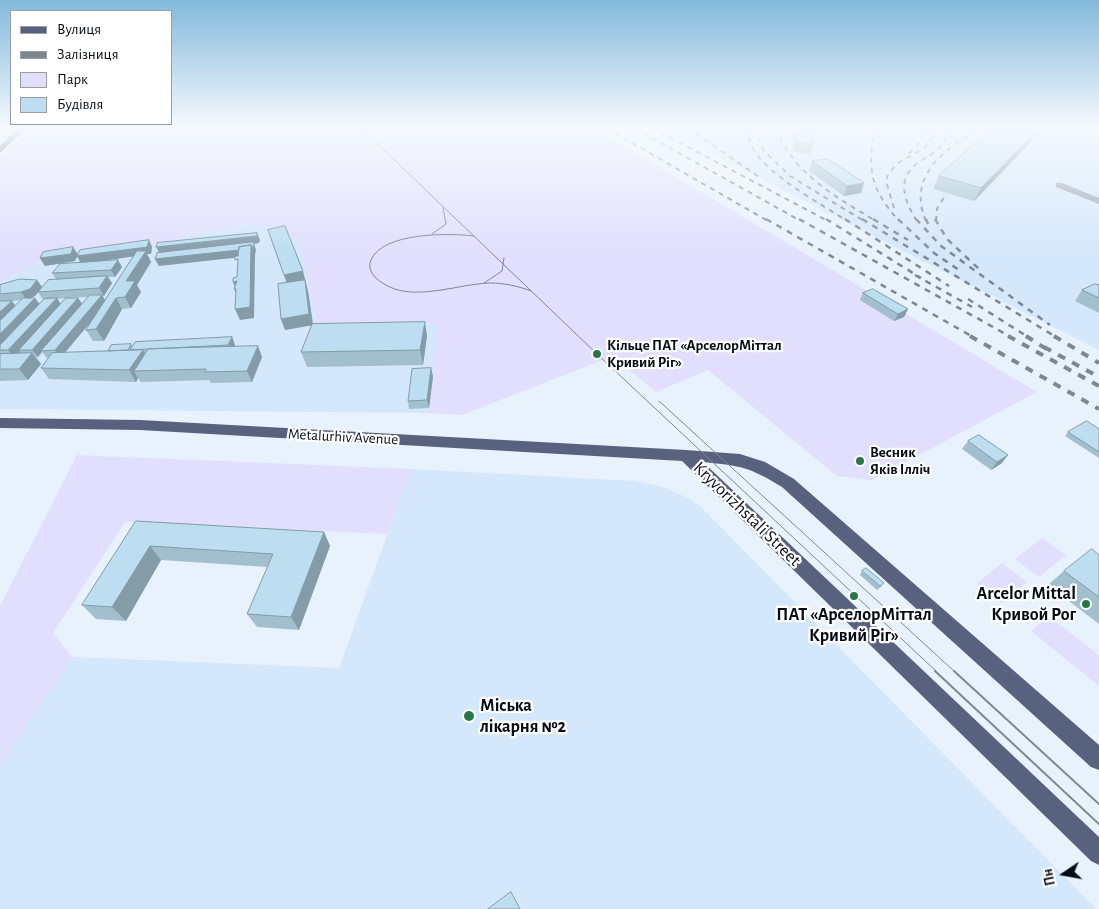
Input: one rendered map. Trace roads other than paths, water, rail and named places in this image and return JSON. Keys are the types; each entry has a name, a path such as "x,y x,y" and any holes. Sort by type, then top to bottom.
{"main road":[{"name":"Metalurhiv Avenue","path":"0,422 140,425 686,455"},
{"name":"Kryvorizhstali Street","path":"686,455 749,463 771,472 788,483 1099,759"},
{"name":"Kryvorizhstali Street","path":"686,455 1099,852"}],"street":[{"path":"1059,185 1099,201"}],"tram line":[{"path":"405,170 474,236"},
{"path":"432,234 446,224 443,208"},
{"path":"474,236 434,235 402,239 378,251 371,260 371,270 376,278 388,286 401,291 431,291 490,283 511,285 531,291"},
{"path":"474,236 503,264"},
{"path":"503,264 504,258"},
{"path":"484,283 502,271 503,264"},
{"path":"503,264 937,672"},
{"path":"659,401 955,672"},
{"path":"935,671 1099,824"},
{"path":"954,671 1099,804"}],"railway":[{"path":"680,170 768,221"},
{"path":"710,170 801,221"},
{"path":"732,170 828,221"},
{"path":"749,170 759,177"},
{"path":"772,170 796,189 847,221"},
{"path":"784,170 790,176 864,221"},
{"path":"803,170 831,193 876,221"},
{"path":"872,170 882,198 899,221"},
{"path":"891,170 886,181 894,208"},
{"path":"910,170 906,177 904,192 917,221"},
{"path":"926,221 921,205 921,190 929,170"},
{"path":"936,221 937,209 946,194"},
{"path":"766,219 973,337"},
{"path":"799,219 1011,337"},
{"path":"826,219 921,278"},
{"path":"845,219 949,286"},
{"path":"862,219 1056,337"},
{"path":"873,219 908,240"},
{"path":"898,219 934,253 962,272"},
{"path":"916,219 941,246 1050,325"},
{"path":"926,219 928,224"},
{"path":"936,221 947,239 979,269"},
{"path":"915,275 972,307"},
{"path":"968,299 1028,337"},
{"path":"970,336 1099,409"},
{"path":"1008,336 1099,386"},
{"path":"1026,336 1048,350"},
{"path":"1054,336 1099,363"},
{"path":"1044,347 1099,377"}],"place":[{"name":"Кільце ПАТ «АрселорМіттал Кривий Ріг»","path":"597,354"},
{"name":"Весник Яків Ілліч","path":"860,461"},
{"name":"ПАТ «АрселорМіттал Кривий Ріг»","path":"854,596"},
{"name":"Arcelor Mittal Кривой Рог","path":"1086,604"},
{"name":"Міська лікарня №2","path":"469,716"}]}
